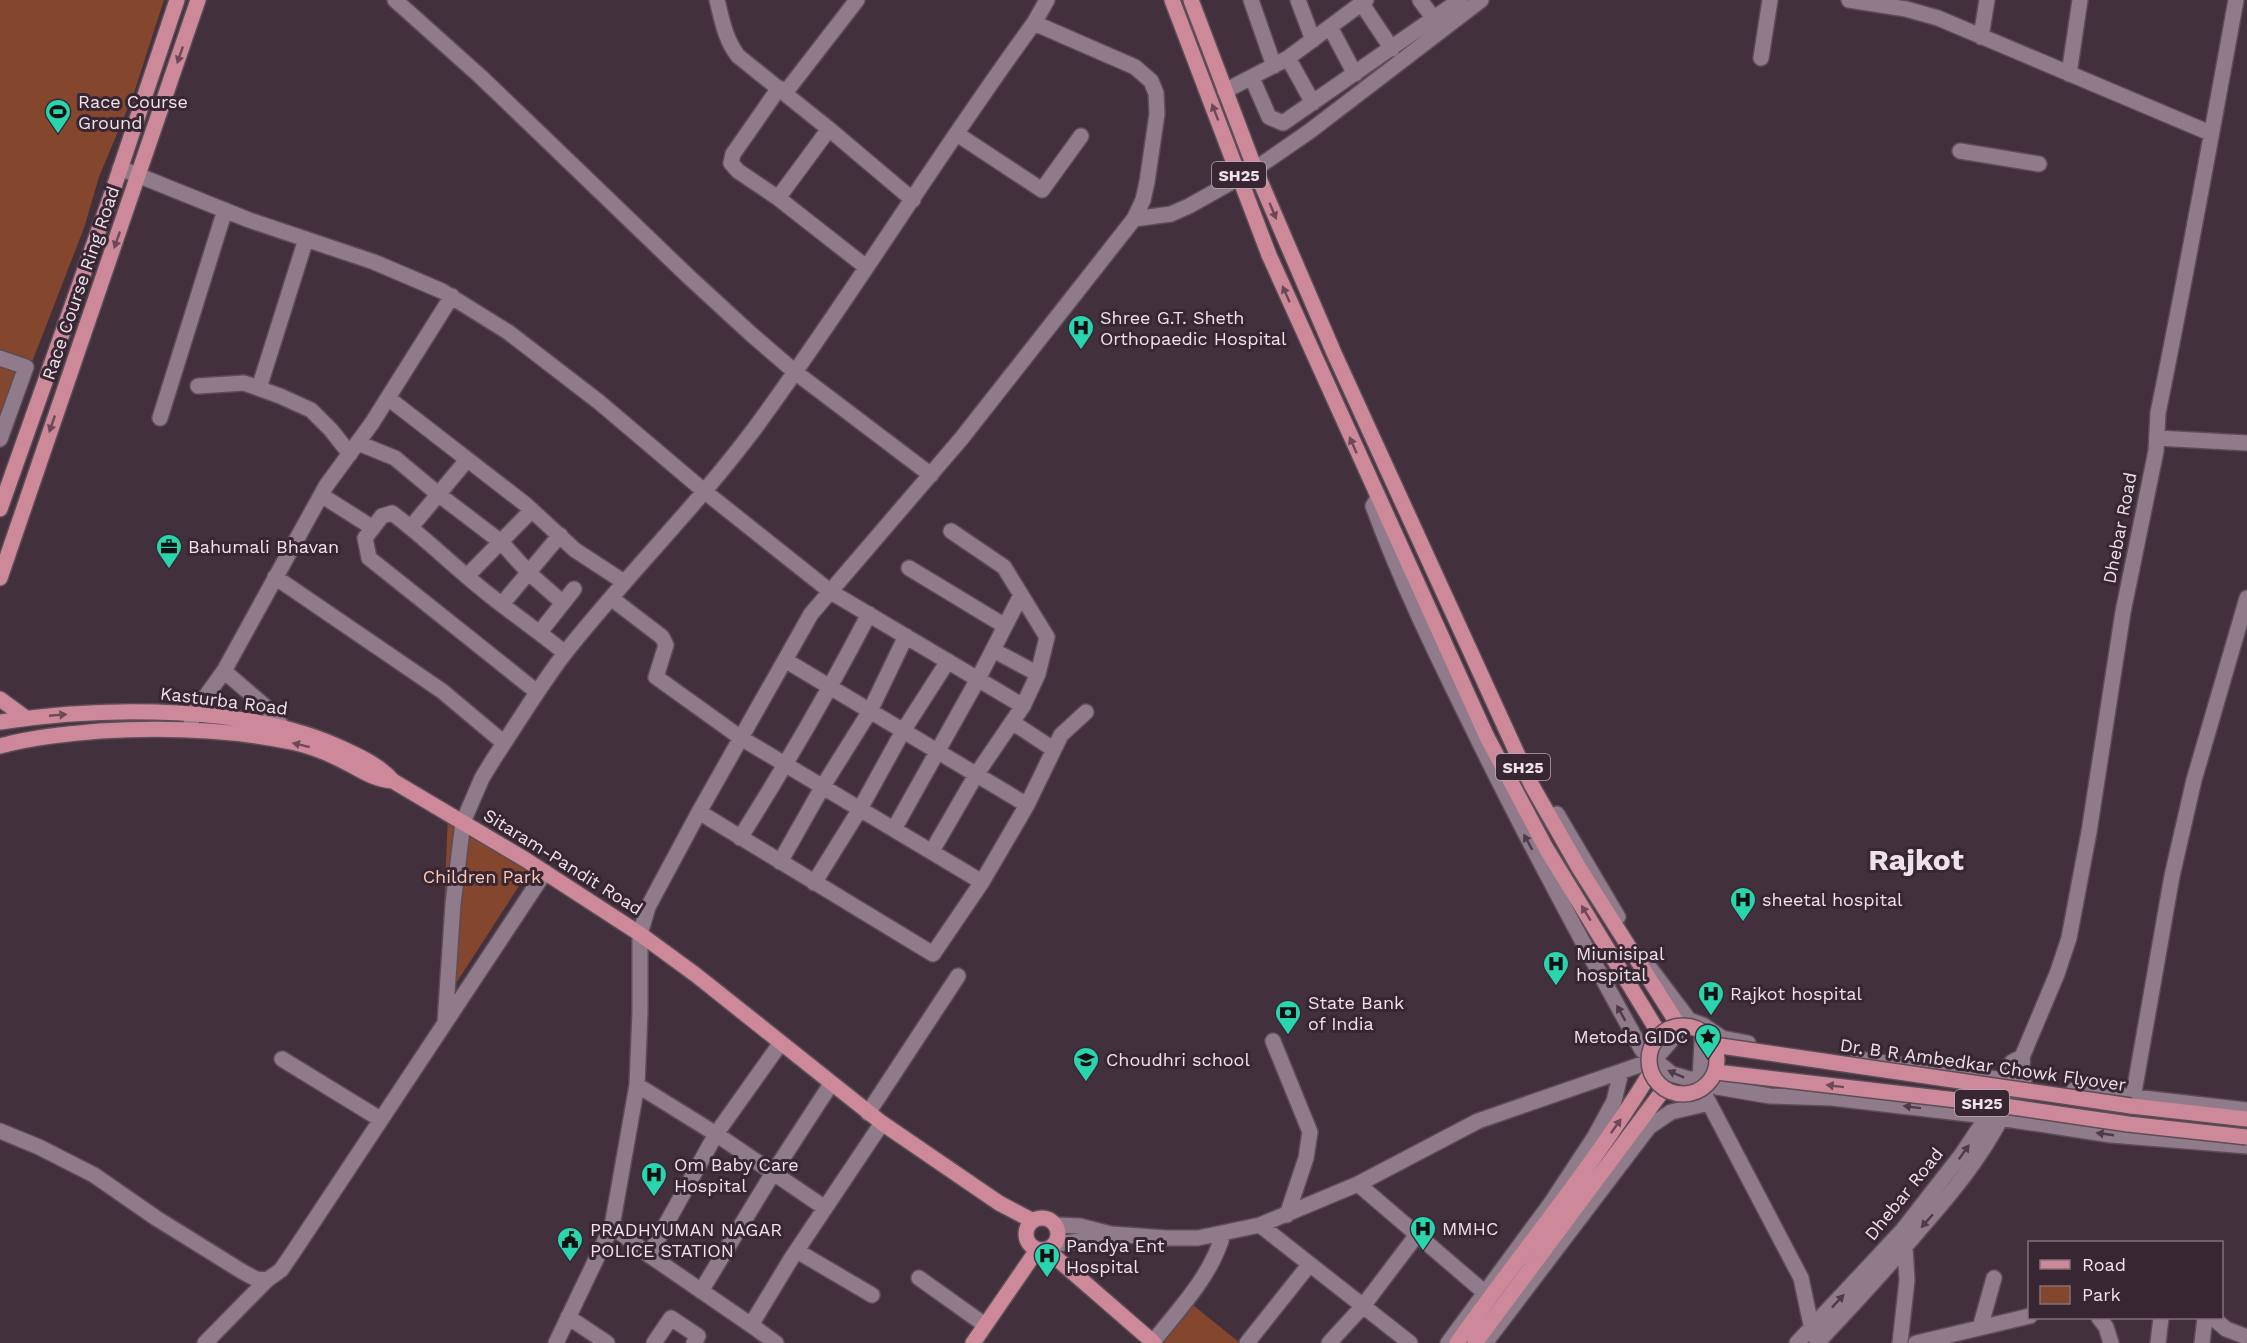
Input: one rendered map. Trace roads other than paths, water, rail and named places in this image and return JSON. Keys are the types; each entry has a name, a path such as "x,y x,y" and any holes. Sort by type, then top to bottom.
{"main road":[{"name":"Race Course Ring Road","path":"0,509 177,0"},
{"name":"Race Course Ring Road","path":"0,578 140,175 198,0"},
{"name":"SH25","path":"1172,0 1269,255 1452,663 1516,794 1660,1035"},
{"name":"SH25","path":"1191,0 1255,168 1334,352 1531,784 1579,868 1690,1024"},
{"path":"0,699 26,718"},
{"name":"Kasturba Road","path":"0,722 94,713 282,726 307,733 349,751 384,771 393,781"},
{"name":"Sitaram-Pandit Road","path":"0,746 28,739 192,721 320,750 380,780 393,781 545,872 640,934 696,975 868,1113 1030,1227"},
{"path":"1690,1024 1669,1029 1660,1035 1650,1052 1656,1082 1673,1093 1693,1094 1710,1082 1716,1072 1717,1055 1714,1045"},
{"name":"Dr. B R Ambedkar Chowk Flyover","path":"1690,1024 1700,1030 1714,1045 2131,1106 2247,1119"},
{"path":"1457,1343 1634,1100 1653,1066"},
{"name":"Dr. B R Ambedkar Chowk Flyover","path":"1716,1072 2247,1137"},
{"path":"1475,1343 1664,1089"},
{"path":"973,1343 985,1325 1047,1248 1059,1234 1056,1225 1043,1218 1030,1227 1029,1243 1047,1248 1154,1342"}],"street":[{"path":"395,0 531,125 689,277 795,372 931,475"},
{"path":"717,0 730,45 738,56 830,129 913,200"},
{"path":"857,0 733,154 731,163 738,171 778,198 866,267"},
{"path":"445,1023 453,904 463,822 482,778 565,653 704,491 753,430 913,200 1034,23 1047,0"},
{"path":"1251,0 1274,66"},
{"path":"1298,0 1313,40"},
{"path":"1420,0 1434,20"},
{"path":"1252,78 1269,117 1283,123 1460,0"},
{"path":"1134,219 1171,214 1255,168 1310,131 1481,0"},
{"path":"1761,58 1770,0"},
{"path":"1849,0 1922,13 2210,133"},
{"path":"1981,37 1987,0"},
{"path":"2069,74 2080,0"},
{"name":"Dhebar Road","path":"1797,1343 1815,1338 1905,1247 1957,1185 1982,1150 1993,1117 2010,1081 2023,1067 2022,1057 2058,974 2069,938 2089,832 2123,612 2157,438 2158,413 2202,190 2210,133 2236,0"},
{"path":"1225,91 1288,58 1364,2 1392,49"},
{"path":"556,1343 612,1226 637,1085 640,934 648,907 699,812 812,614 931,475 1134,219 1143,200 1148,182 1157,114 1156,93 1151,81 1135,67 1034,23"},
{"path":"1330,27 1355,74"},
{"path":"1288,58 1313,103"},
{"path":"778,198 830,129"},
{"path":"957,134 1042,190 1081,136"},
{"path":"1960,151 2039,164"},
{"path":"120,168 225,210 374,262 452,296 508,332 648,442 704,491 831,592 1023,706"},
{"path":"160,418 225,210"},
{"path":"259,388 306,239"},
{"path":"192,721 224,671 321,495 388,398 452,296"},
{"path":"0,358 26,367 0,439"},
{"path":"198,386 244,383 259,388 311,410 354,448 395,458 501,543 529,573 563,603"},
{"path":"388,398 532,510 575,549 624,582"},
{"path":"2157,438 2247,443"},
{"path":"411,527 467,460"},
{"path":"321,495 373,528"},
{"path":"1378,500 1373,506 1384,535 1442,667 1525,836 1642,1050 1653,1066 1689,1079 1700,1078 1717,1087 1770,1096 1832,1098 1993,1117 2111,1135 2247,1146"},
{"path":"467,576 532,510"},
{"path":"537,692 369,558 365,538 382,516 392,513 565,653"},
{"path":"932,851 976,775 1023,706 1038,674 1047,637 1004,567 951,531"},
{"path":"502,604 560,536"},
{"path":"909,568 1005,626"},
{"path":"275,577 442,691 504,743"},
{"path":"540,632 574,589"},
{"path":"894,829 978,679 1021,595"},
{"path":"612,598 662,637 666,645 656,677 741,738 982,882"},
{"path":"2133,1098 2174,865 2194,780 2247,598"},
{"path":"740,838 831,688 869,614"},
{"path":"780,862 823,786 870,711 906,636"},
{"path":"993,650 1038,674"},
{"path":"785,660 1027,805"},
{"path":"814,883 860,809 903,731 948,661"},
{"path":"224,671 267,708 282,726"},
{"path":"699,812 933,954 982,882 1027,805 1061,735 1086,712"},
{"path":"1012,722 1053,749"},
{"path":"205,1343 267,1280 281,1270 545,872"},
{"path":"868,1113 958,976"},
{"path":"1056,1225 1080,1226 1111,1234 1198,1238 1260,1225 1358,1184 1478,1121 1621,1072 1653,1066 1690,1024"},
{"path":"1690,1024 1700,1078 1709,1103 1801,1278 1815,1338"},
{"path":"1690,1024 1729,1040 2133,1098 2247,1110"},
{"path":"1273,1041 1310,1132 1306,1158 1287,1215"},
{"path":"649,1255 716,1134 780,1044"},
{"path":"282,1059 380,1119"},
{"path":"1448,1343 1551,1203 1595,1136 1614,1101 1621,1072"},
{"path":"701,1291 831,1084"},
{"path":"637,1085 716,1134 825,1208"},
{"path":"1485,1343 1649,1127 1671,1112 1709,1103"},
{"name":"Dhebar Road","path":"1815,1338 1993,1117"},
{"path":"751,1325 796,1251 882,1123"},
{"path":"0,1131 39,1147 94,1175 156,1218 243,1272 256,1279 267,1280"},
{"path":"1358,1184 1484,1292"},
{"path":"1260,1225 1410,1343"},
{"path":"612,1226 649,1255 751,1325 768,1341"},
{"path":"1047,1248 1111,1234"},
{"path":"1154,1342 1215,1258 1223,1234"},
{"path":"1329,1343 1363,1306 1416,1236"},
{"path":"1900,1343 1907,1280 1905,1247"},
{"path":"796,1251 872,1295"},
{"path":"1247,1343 1309,1265"},
{"path":"918,1278 985,1325"},
{"path":"1980,1328 1994,1278"},
{"path":"1916,1343 2028,1316"},
{"path":"568,1317 607,1343"},
{"path":"654,1343 671,1318 698,1336 694,1343"},
{"path":"2100,1319 2111,1343"},
{"path":"2158,1343 2161,1319"},
{"path":"2202,1343 2205,1319"},
{"path":"2215,1319 2226,1329 2247,1337"}],"place":[{"name":"Race Course Ground","path":"58,135"},
{"name":"Shree G.T. Sheth Orthopaedic Hospital","path":"1081,351"},
{"name":"Bahumali Bhavan","path":"169,570"},
{"name":"sheetal hospital","path":"1743,923"},
{"name":"Miunisipal hospital","path":"1556,987"},
{"name":"Rajkot hospital","path":"1711,1017"},
{"name":"State Bank of India","path":"1288,1036"},
{"name":"Metoda GIDC","path":"1708,1060"},
{"name":"Choudhri school","path":"1086,1083"},
{"name":"Om Baby Care Hospital","path":"654,1198"},
{"name":"MMHC","path":"1423,1252"},
{"name":"PRADHYUMAN NAGAR POLICE STATION","path":"570,1263"},
{"name":"Pandya Ent Hospital","path":"1047,1279"}],"district":[{"name":"Rajkot","path":"1916,860"}],"park label":[{"name":"Children Park","path":"482,877"}]}
